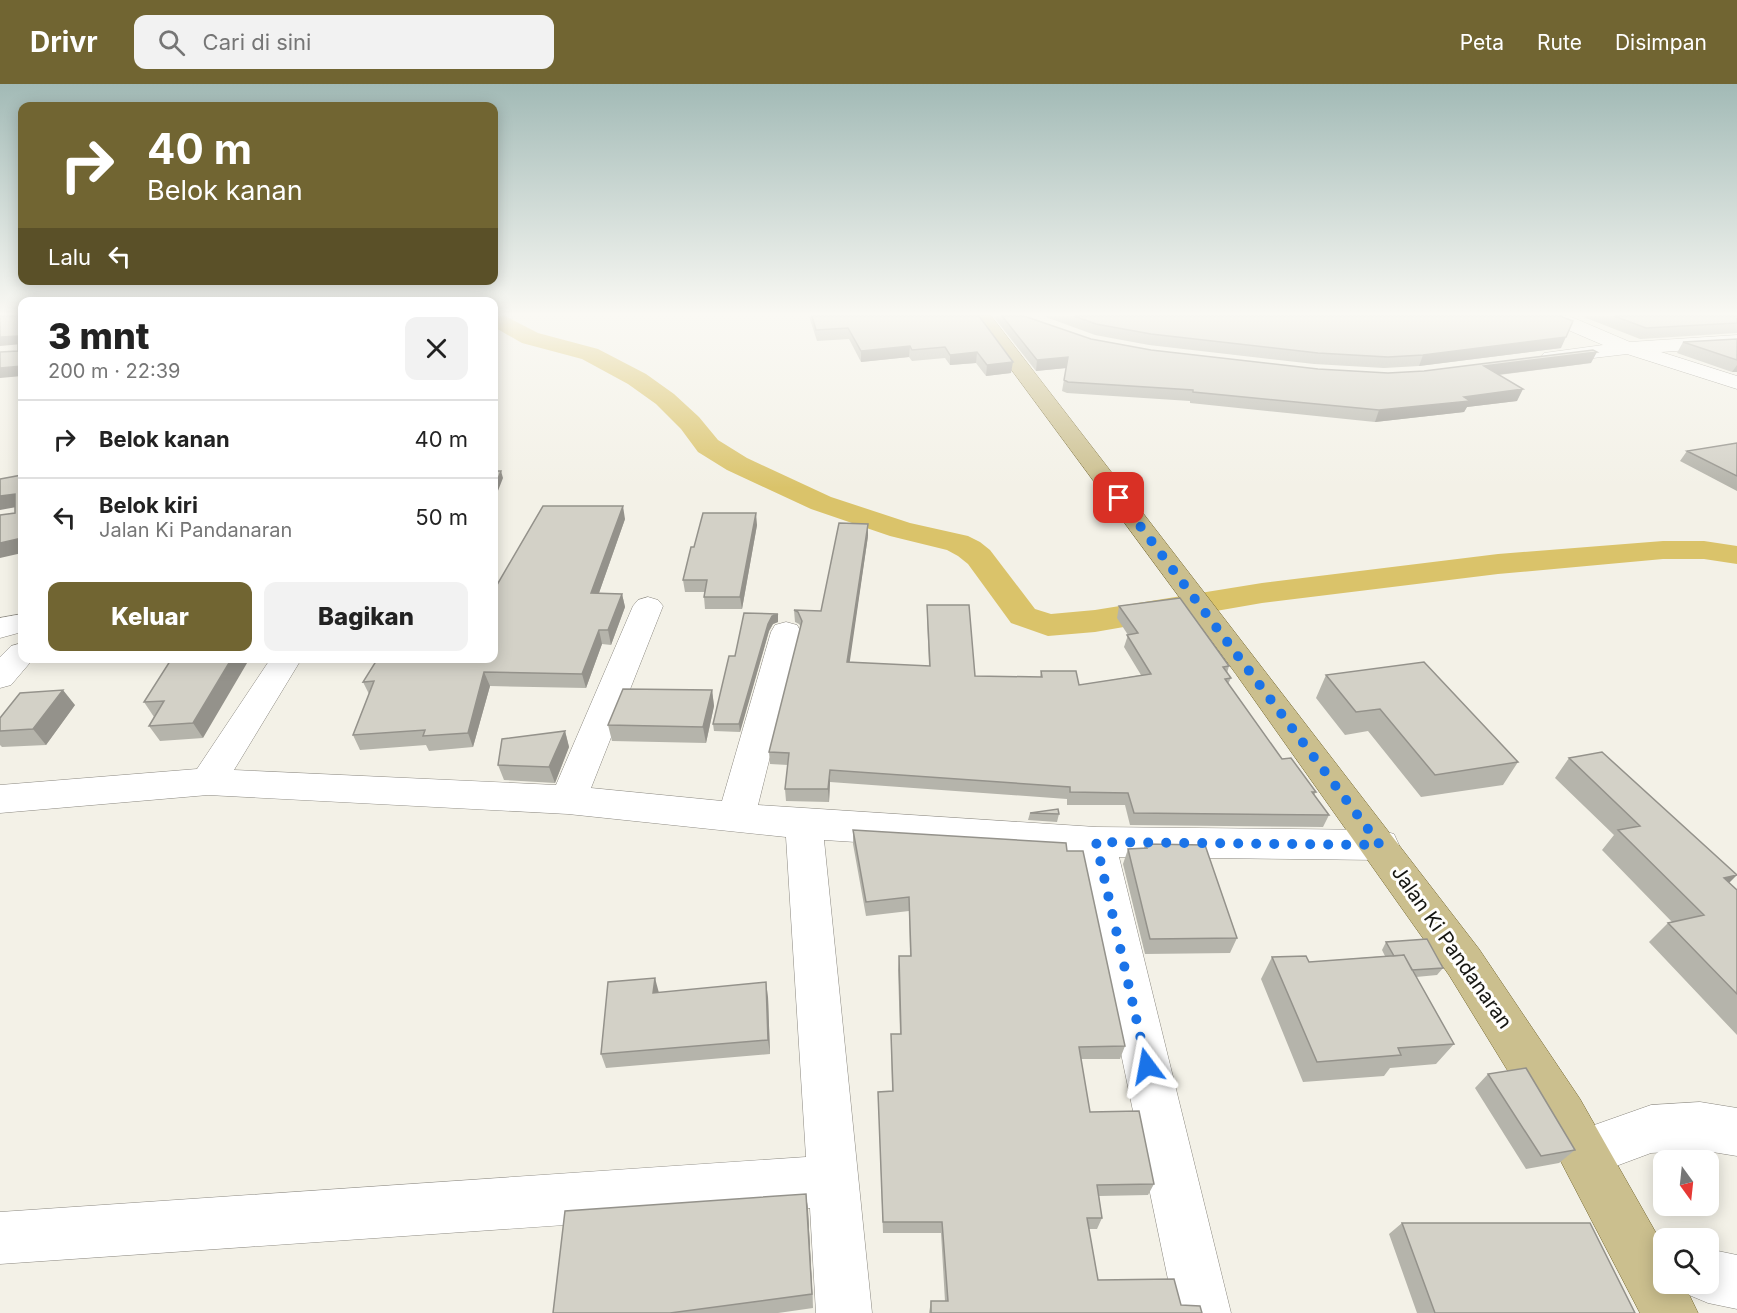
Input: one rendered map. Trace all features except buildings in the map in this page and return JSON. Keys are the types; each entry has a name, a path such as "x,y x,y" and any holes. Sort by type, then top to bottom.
{"main road":[{"name":"Jalan Ki Pandanaran","path":"1024,373 1380,845 1501,1016 1653,1264"},
{"name":"Jalan Ki Pandanaran","path":"1663,1294 1670,1313"}],"street":[{"path":"1707,373 1737,383"},
{"path":"568,800 648,606"},
{"path":"0,628 18,624"},
{"path":"736,817 786,632"},
{"path":"0,677 18,657"},
{"path":"208,782 284,663"},
{"path":"0,799 208,782 568,800 804,824 1096,842 1380,845"},
{"path":"804,824 844,1313"},
{"path":"1096,842 1203,1313"},
{"path":"1584,1153 1651,1129 1700,1126 1737,1131"},
{"path":"0,1238 832,1181"},
{"path":"1719,1278 1737,1282"}],"waterway":[{"path":"626,373 665,399 690,423 708,446 737,464 821,503 901,530 957,543 969,549 979,557 1023,616 1048,625 1095,621 1262,593 1498,564 1663,550 1704,550 1737,555"}],"route":[{"path":"1119,498 1380,845 1096,842 1147,1066"}]}
